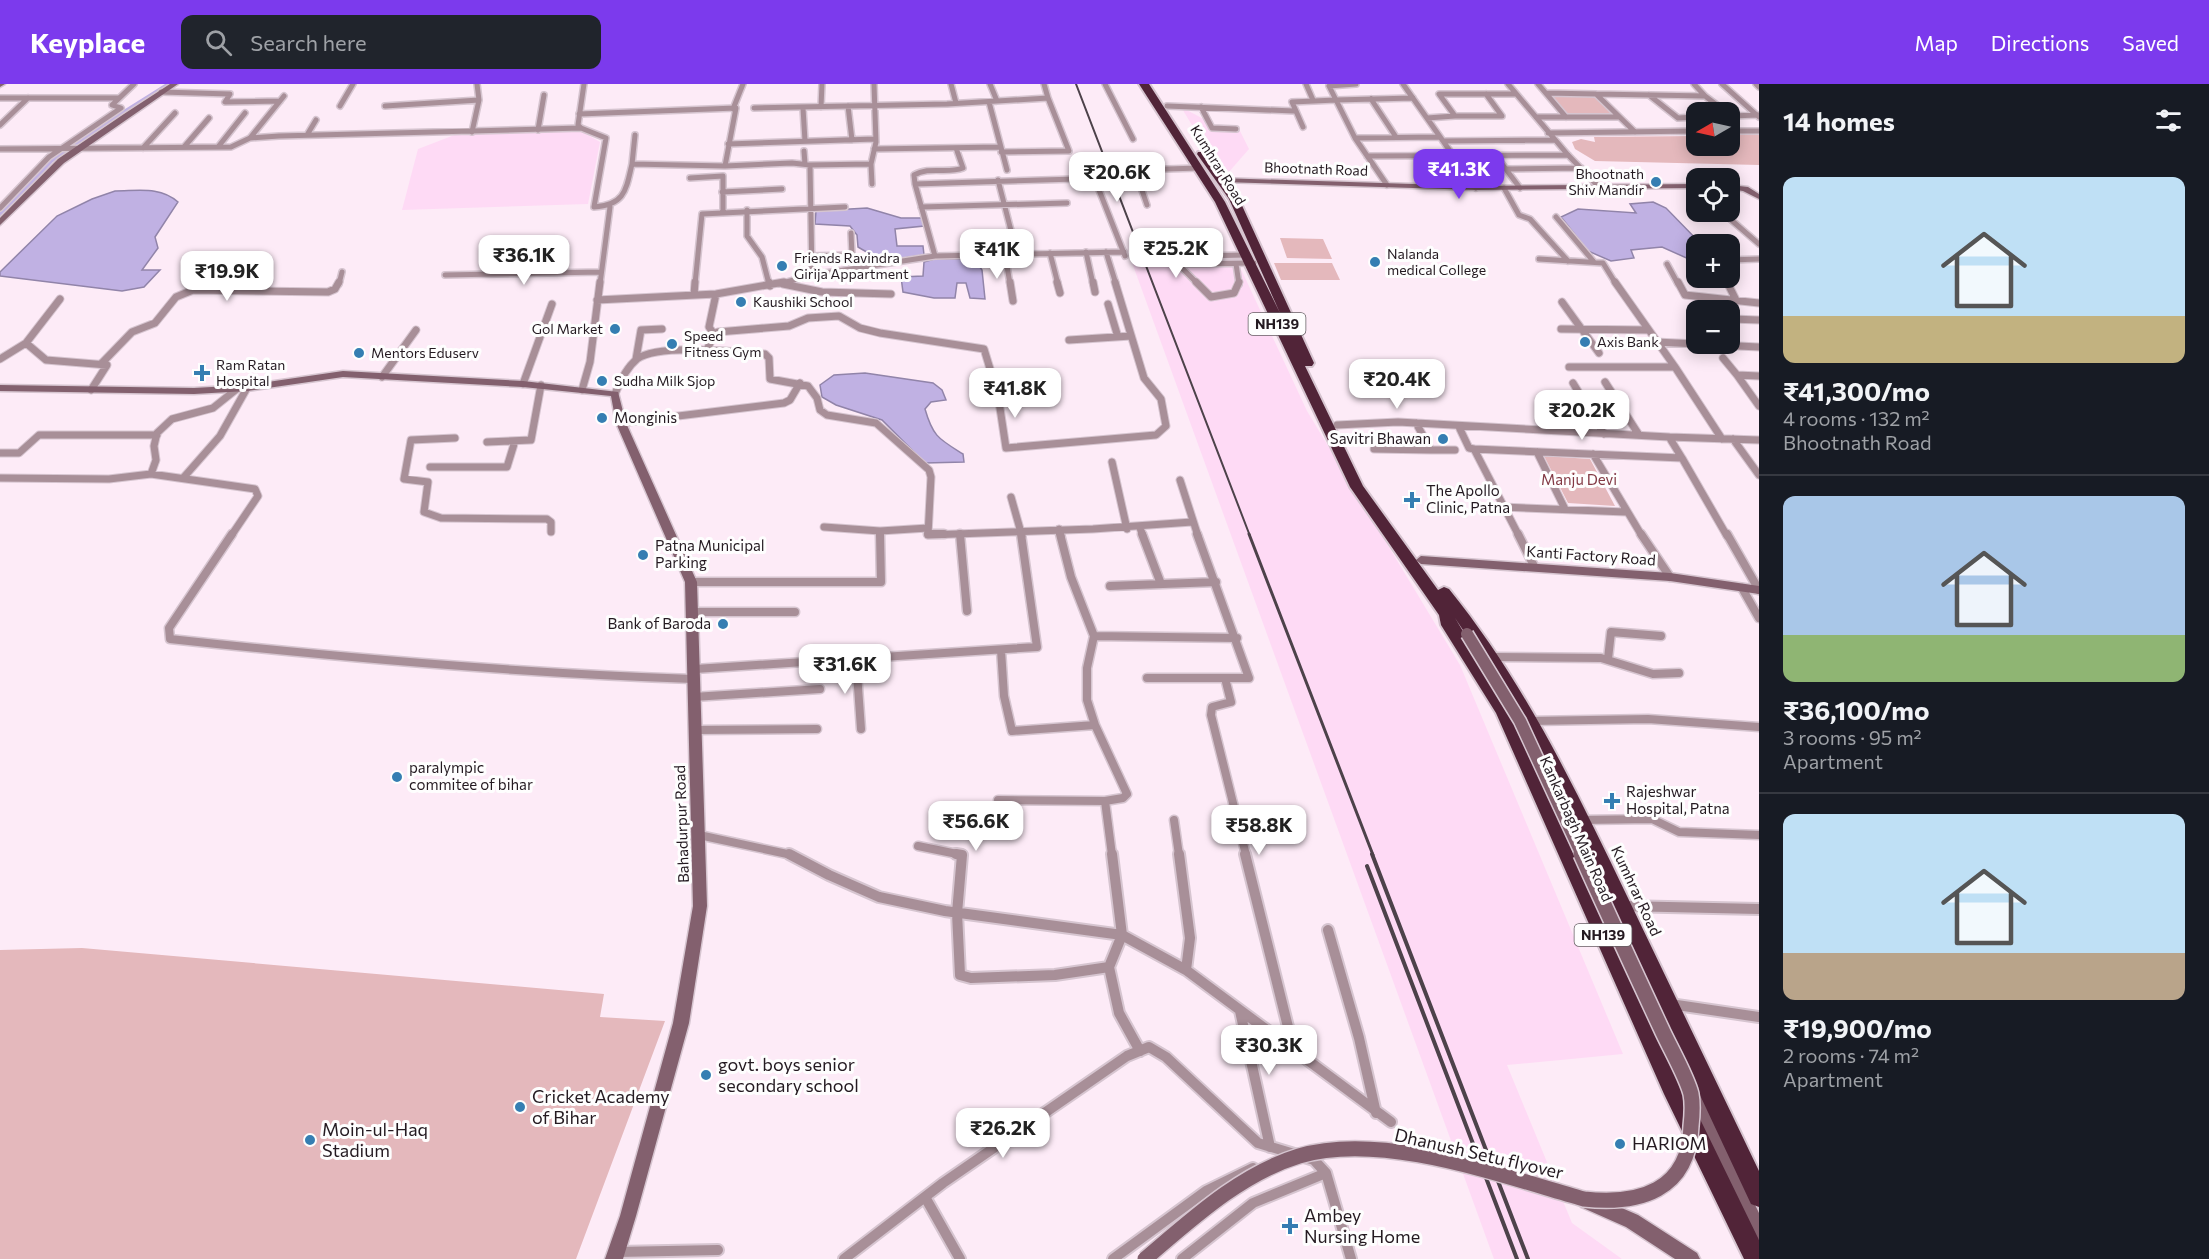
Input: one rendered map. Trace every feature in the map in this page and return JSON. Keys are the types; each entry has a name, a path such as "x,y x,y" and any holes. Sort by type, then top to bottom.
{"highway":[{"name":"Kumhrar Road","path":"1144,84 1154,103 1220,202 1363,487 1460,623 1494,657 1531,721 1581,819 1759,1196"},
{"name":"Kumhrar Road","path":"1154,84 1167,106 1234,199 1248,261 1337,425 1363,487"},
{"name":"NH139","path":"1363,487 1421,560 1460,623"},
{"name":"Kankarbagh Main Road","path":"1460,623 1447,621 1503,711 1672,1086 1756,1259"}],"street":[{"path":"0,208 34,172 61,149 122,108 122,106 112,106 134,84"},
{"path":"0,223 74,149 176,84"},
{"path":"340,105 353,84"},
{"path":"472,132 479,100 477,84"},
{"path":"581,128 578,125 584,84"},
{"path":"733,109 743,84"},
{"path":"821,107 822,84"},
{"path":"872,184 875,139 874,84"},
{"path":"951,84 956,103"},
{"path":"990,84 997,101"},
{"path":"874,149 956,148 1069,151 1044,84"},
{"path":"1105,84 1133,139"},
{"path":"1306,84 1313,100"},
{"path":"1356,84 1330,85 1329,87 1355,138 1387,185"},
{"path":"1403,84 1476,188"},
{"path":"1508,84 1548,133 1600,188"},
{"path":"1538,84 1566,117"},
{"path":"1694,84 1713,102"},
{"path":"1722,84 1758,116"},
{"path":"1755,84 1759,87"},
{"path":"0,149 238,146 250,138 282,99 225,102 230,94 161,92"},
{"path":"1546,93 1705,96"},
{"path":"1455,116 1440,94 1516,94"},
{"path":"1427,118 1502,116 1486,94"},
{"path":"1596,94 1635,132"},
{"path":"1649,94 1678,118 1686,118"},
{"path":"538,130 544,95"},
{"path":"0,98 118,98"},
{"path":"0,124 28,98"},
{"path":"754,108 989,102 1048,98"},
{"path":"1371,99 1396,137"},
{"path":"1303,127 1292,102 1413,99"},
{"path":"385,106 479,100"},
{"path":"989,102 1007,170"},
{"path":"848,106 852,140"},
{"path":"1167,106 1294,111"},
{"path":"1201,107 1212,128 1236,129"},
{"path":"579,114 736,108 725,166"},
{"path":"803,108 805,141"},
{"path":"142,148 175,113"},
{"path":"218,147 245,113"},
{"path":"1740,115 1758,116"},
{"path":"1536,117 1619,117"},
{"path":"184,147 209,118"},
{"path":"307,135 316,120"},
{"path":"250,138 452,130 472,132 581,128 606,138 594,207 610,207 624,197 632,164 635,135"},
{"path":"1548,133 1686,131"},
{"path":"1740,131 1759,131"},
{"path":"1355,138 1555,140"},
{"path":"728,144 875,139"},
{"path":"935,256 914,176 919,172 955,171 963,168 956,148"},
{"path":"804,151 808,165 811,208 812,275"},
{"path":"1367,156 1568,155"},
{"path":"1496,156 1520,188"},
{"path":"597,300 716,294 783,284 812,275 935,256 1086,252 1124,254 1086,157"},
{"path":"632,164 872,165"},
{"path":"1147,205 1135,170 1199,168"},
{"path":"1506,168 1581,168"},
{"path":"915,184 1076,179 1077,173 1092,171"},
{"path":"690,178 723,176 723,213"},
{"path":"998,180 1017,254"},
{"name":"Bhootnath Road","path":"1222,180 1476,188 1686,187"},
{"path":"1504,188 1520,214 1529,218 1568,261"},
{"path":"1740,188 1759,197"},
{"path":"722,192 782,189"},
{"path":"921,207 1067,203"},
{"path":"582,390 590,362 610,207"},
{"path":"694,295 702,214 845,207"},
{"path":"747,210 747,236 762,257 770,286"},
{"path":"1556,217 1594,262"},
{"path":"1734,222 1759,243"},
{"path":"851,233 852,255 858,268"},
{"path":"1086,252 1095,292"},
{"path":"714,334 725,331 789,326 808,318 839,316 860,328 880,333 984,348 999,395 1006,448 1142,437 1163,431 1166,426 1161,399 1144,378 1106,252"},
{"path":"1050,253 1060,293"},
{"path":"1005,254 1013,301"},
{"path":"812,256 852,255"},
{"path":"1160,257 1248,261"},
{"path":"1539,259 1603,263 1623,296 1675,367 1722,439"},
{"path":"1740,260 1759,259"},
{"path":"1248,261 1234,292 1211,297 1178,264 1189,264 1248,261"},
{"path":"1668,264 1686,295 1736,300"},
{"path":"101,364 132,332 155,323 176,297 183,292 193,290 328,292 335,290 342,272"},
{"path":"445,275 602,272"},
{"path":"783,284 822,292 891,294"},
{"path":"1730,288 1736,300"},
{"path":"714,334 709,327 716,294"},
{"path":"0,359 26,343 60,299"},
{"path":"1740,301 1759,303"},
{"path":"1562,302 1599,353"},
{"path":"523,384 552,304"},
{"path":"1108,304 1118,337"},
{"path":"1740,319 1759,320"},
{"path":"636,359 641,330 662,329"},
{"path":"1561,329 1648,330"},
{"path":"382,378 416,330"},
{"path":"707,350 714,334"},
{"path":"1069,340 1131,336"},
{"path":"1656,342 1759,347"},
{"path":"26,343 46,360 107,365 91,390"},
{"path":"0,387 170,392 243,388 343,374 382,378 541,385 615,394 629,364 649,353 707,350 765,354 769,358 770,379 809,386 817,393 820,410 823,413 876,423 929,471 931,477 928,535 1059,529 1127,529 1192,522"},
{"path":"1724,358 1759,406"},
{"path":"1569,367 1675,367"},
{"path":"1737,375 1759,376"},
{"path":"1605,382 1639,435"},
{"path":"621,423 777,405 790,400 800,383"},
{"path":"1573,383 1604,434"},
{"path":"488,442 531,440 541,385"},
{"path":"151,474 156,460 154,446 157,435 172,419 213,408 243,388"},
{"path":"184,477 207,455 221,437 243,388"},
{"name":"Bahadurpur Road","path":"615,394 621,423 691,582 700,906 681,1023 662,1098 615,1255"},
{"path":"1416,423 1431,450"},
{"path":"1337,425 1416,423 1457,427 1759,440"},
{"path":"1457,427 1469,448 1474,449 1682,458"},
{"path":"0,453 19,453 39,435 157,435"},
{"path":"1670,437 1759,590"},
{"path":"455,438 411,440 404,479 428,483 424,512 441,518 547,519 552,522 551,532"},
{"path":"1733,439 1759,476"},
{"path":"430,467 507,467 515,441"},
{"path":"1374,449 1455,450"},
{"path":"1474,449 1534,566"},
{"path":"1537,452 1565,509"},
{"path":"1593,454 1626,512 1670,577"},
{"path":"1112,462 1127,529"},
{"path":"0,478 109,479 151,474 255,489 258,496 169,627 170,639 336,657 603,676 694,674 856,659 1037,647 1021,531 1011,497"},
{"path":"1147,678 1249,678 1216,582 1192,522 1180,480"},
{"path":"1502,507 1626,512"},
{"path":"824,527 880,531 928,528"},
{"path":"1140,528 1161,584"},
{"path":"998,800 1105,801 1123,798 1127,794 1095,725 1087,699 1087,668 1094,636 1071,577 1059,529"},
{"path":"691,582 881,582 880,531"},
{"path":"960,534 967,611"},
{"name":"Kanti Factory Road","path":"1421,560 1670,577 1759,590"},
{"path":"1110,586 1216,582"},
{"path":"1742,588 1759,618"},
{"path":"692,612 795,612"},
{"path":"1460,623 1520,721 1691,1094 1759,1231"},
{"path":"1608,659 1611,632 1661,636"},
{"path":"1094,636 1236,638"},
{"path":"1001,650 1004,696 1012,731 1095,725"},
{"path":"1494,657 1608,659 1653,674 1679,673"},
{"path":"856,659 861,729"},
{"path":"1225,678 1231,702 1212,707 1211,715 1294,1051"},
{"path":"693,697 820,689"},
{"path":"1531,721 1648,719 1759,727"},
{"path":"695,730 817,729"},
{"path":"1105,801 1122,935 1109,967 1119,1013 1140,1051"},
{"path":"1581,819 1652,819 1679,832 1759,835"},
{"path":"1174,820 1190,938 1186,970"},
{"path":"699,835 788,853 879,897 957,913 1122,935 1186,970 1391,1122"},
{"path":"918,846 961,853 957,913 960,975 971,978 1055,975 1109,967"},
{"path":"1622,906 1759,909"},
{"path":"1328,930 1359,1038 1376,1113"},
{"path":"1668,1004 1759,1017"},
{"path":"1240,1011 1270,1148"},
{"path":"844,1259 925,1197 1127,1056 1149,1047 1166,1057 1258,1143 1314,1160 1326,1173 1351,1259"},
{"path":"1584,1199 1609,1203 1635,1200 1656,1191 1675,1175 1688,1150 1691,1094"},
{"name":"Dhanush Setu flyover","path":"1145,1259 1233,1187 1301,1155 1340,1149 1368,1149 1408,1154 1584,1199"},
{"path":"1113,1259 1206,1191 1286,1153"},
{"path":"1182,1259 1253,1203 1326,1173"},
{"path":"925,1197 960,1259"},
{"path":"1584,1199 1632,1221 1691,1259"},
{"path":"615,1255 718,1250"}],"shaded area":[{"path":"1181,107 1215,125 1240,131 1249,149 1228,173 1201,140"},
{"path":"579,130 600,142 588,204 402,210 418,149 457,134"},
{"path":"115,191 156,191 178,202 155,237 158,248 142,270 160,270 144,287 122,291 0,276 0,272 57,216"},
{"path":"1653,202 1666,208 1691,234 1686,234 1686,258 1662,247 1631,250 1634,258 1611,261 1588,251 1561,217 1578,209 1636,213 1630,204"},
{"path":"867,208 901,218 922,218 924,226 895,229 897,246 923,246 924,255 890,259 875,256 858,247 857,235 850,226 815,224 816,211"},
{"path":"1234,254 1307,411 1460,665 1623,1054 1507,1065 1572,1223 1622,1259 1494,1259 1130,257"},
{"path":"934,259 974,259 982,270 985,299 970,298 966,283 957,283 955,298 934,298 903,292 901,277 923,276 924,262"},
{"path":"865,373 933,383 942,390 946,400 931,402 925,409 934,432 963,454 964,462 925,463 882,420 836,405 822,397 820,385 834,375"}],"green space":[{"path":"1552,96 1595,96 1613,116 1568,116"},
{"path":"1759,134 1759,165 1595,161 1575,149 1572,142 1581,139 1595,142 1594,137 1686,136 1686,156 1740,156 1740,135"},
{"path":"1280,238 1323,239 1332,259 1287,258"},
{"path":"1274,263 1332,263 1340,280 1281,280"},
{"name":"Manju Devi","path":"1544,456 1590,459 1615,506 1568,503"},
{"name":"Moin-ul-Haq Stadium","path":"82,948 604,994 600,1017 665,1021 576,1259 0,1259 0,950"}],"waterway":[{"path":"0,215 50,160 170,84"}],"railway":[{"path":"1076,84 1250,536"},
{"path":"1249,534 1373,855"},
{"path":"1372,854 1528,1259"},
{"path":"1367,866 1517,1259"}],"place":[{"name":"Bhootnath Shiv Mandir","path":"1656,182"},
{"name":"Nalanda medical College","path":"1375,262"},
{"name":"Friends Ravindra Girija Appartment","path":"782,266"},
{"name":"Kaushiki School","path":"741,302"},
{"name":"Gol Market","path":"615,329"},
{"name":"Axis Bank","path":"1585,342"},
{"name":"Speed Fitness Gym","path":"672,344"},
{"name":"Mentors Eduserv","path":"359,353"},
{"name":"Ram Ratan Hospital","path":"202,373"},
{"name":"Sudha Milk Sjop","path":"602,381"},
{"name":"Monginis","path":"602,418"},
{"name":"Savitri Bhawan","path":"1443,439"},
{"name":"The Apollo Clinic, Patna","path":"1412,500"},
{"name":"Patna Municipal Parking","path":"643,555"},
{"name":"Bank of Baroda","path":"723,624"},
{"name":"paralympic commitee of bihar","path":"397,777"},
{"name":"Rajeshwar Hospital, Patna","path":"1612,801"},
{"name":"govt. boys senior secondary school","path":"706,1075"},
{"name":"Cricket Academy of Bihar","path":"520,1107"},
{"name":"Moin-ul-Haq Stadium","path":"310,1140"},
{"name":"HARIOM","path":"1620,1144"},
{"name":"Ambey Nursing Home","path":"1290,1226"}]}
